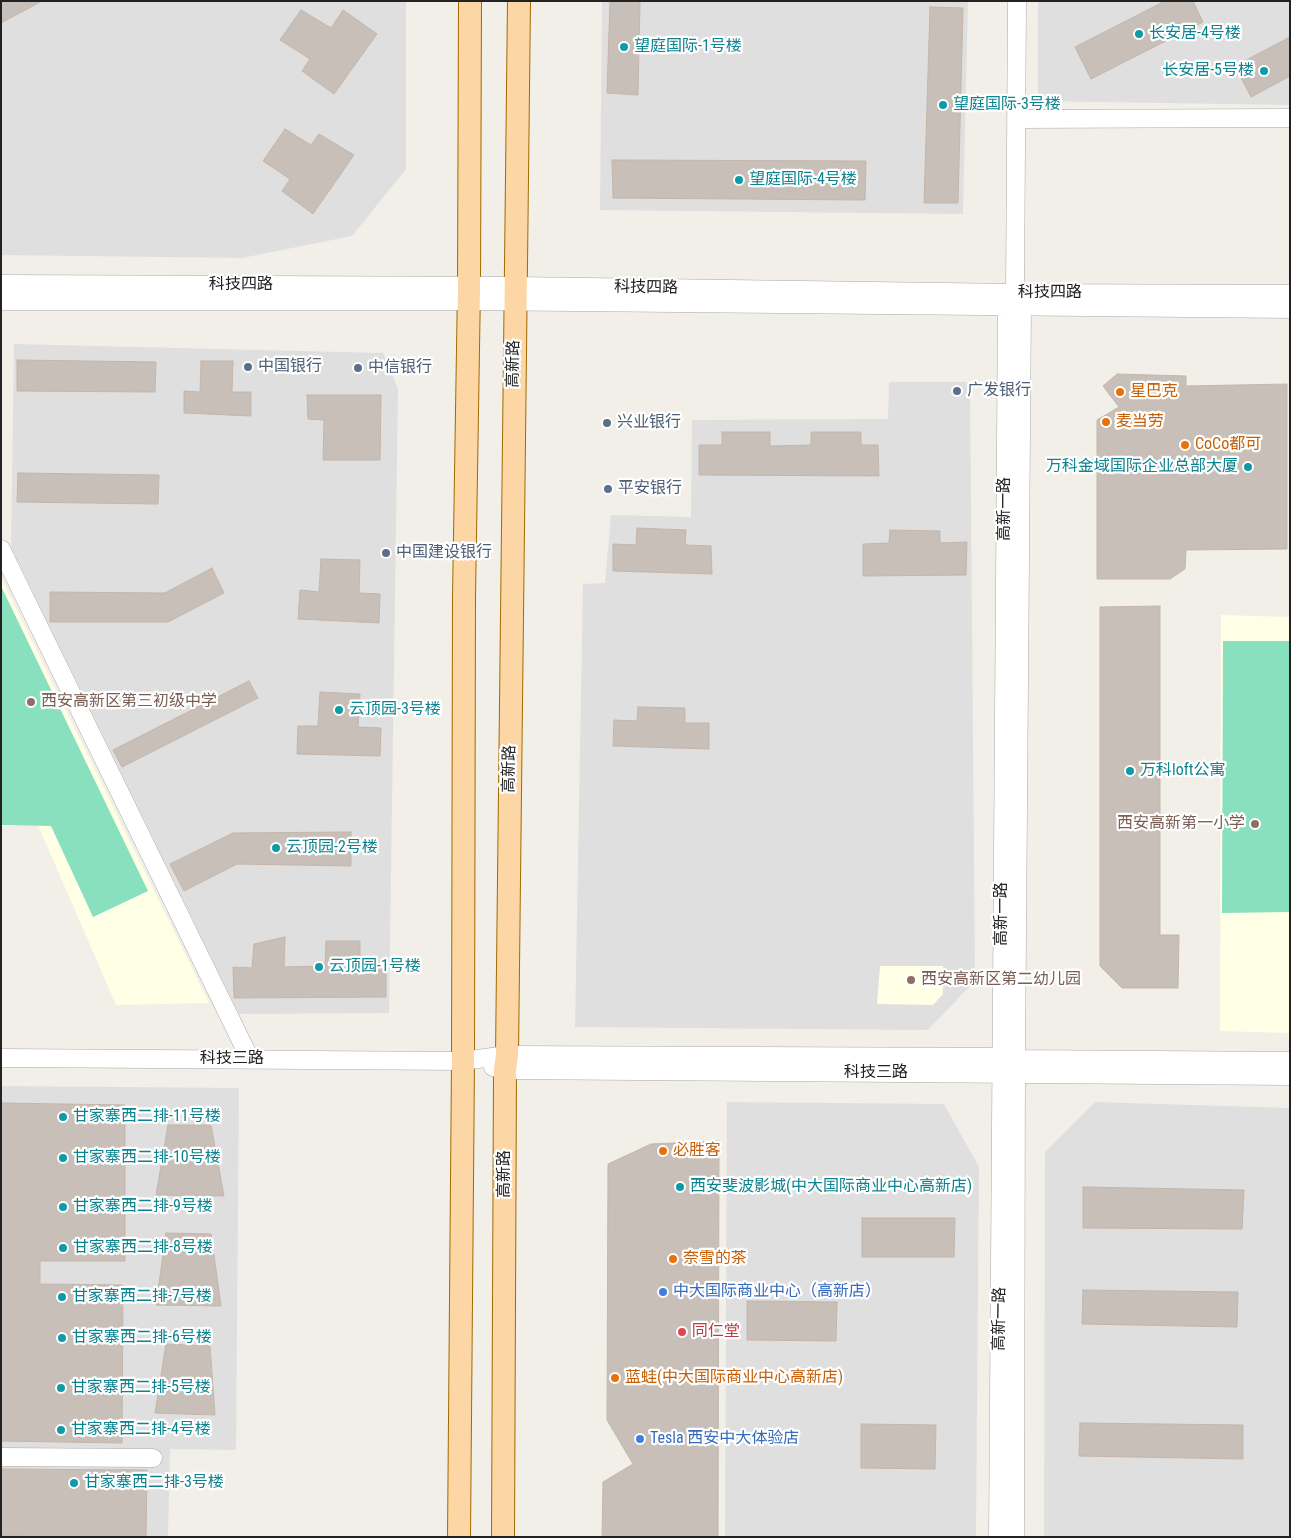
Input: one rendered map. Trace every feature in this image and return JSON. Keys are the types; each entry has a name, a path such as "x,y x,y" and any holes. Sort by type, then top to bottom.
{"main road":[{"path":"459,1537 464,597 469,294 470,1"},
{"name":"高新路","path":"503,1537 506,1063 519,1"}],"street":[{"name":"高新一路","path":"998,1537 1009,1066 1017,1"},
{"path":"1016,119 1290,118"},
{"name":"科技四路","path":"1,284 469,294"},
{"name":"科技四路","path":"1,302 515,294 1290,308"},
{"name":"科技四路","path":"1015,302 1290,294"},
{"path":"1,549 250,1059"},
{"name":"科技三路","path":"1,1058 1009,1066 1290,1061"},
{"name":"高新一路","path":"1009,1066 1014,1537"},
{"name":"科技三路","path":"1009,1066 1290,1076"},
{"path":"1,1456 153,1458"}],"shaded area":[{"path":"1,1 406,1 406,169 352,236 242,258 1,255"},
{"path":"602,1 968,1 963,214 600,210"},
{"path":"1038,1 1290,1 1290,105 1038,101"},
{"path":"14,344 383,353 398,389 389,1013 239,1014 11,547"},
{"path":"889,382 970,382 975,981 928,1030 575,1027 583,584 605,583 611,515 691,517 692,420 888,419"},
{"name":"西安高新区第三初级中学","path":"1,578 209,1003 116,1005 38,825 1,826"},
{"name":"西安高新第一小学","path":"1221,615 1290,617 1290,1033 1220,1031"},
{"name":"西安高新区第二幼儿园","path":"880,966 943,966 943,994 933,1005 877,1004"},
{"path":"1,1086 239,1088 236,1450 170,1449 168,1537 1,1537"},
{"path":"727,1102 944,1104 979,1167 976,1537 725,1537"},
{"path":"1095,1102 1290,1108 1290,1537 1044,1537 1045,1152"}],"green space":[{"name":"西安高新区第三初级中学","path":"1,586 148,891 93,917 51,826 1,825"},
{"name":"西安高新第一小学","path":"1223,641 1290,641 1290,912 1222,913"}],"building":[{"path":"1,1 42,1 1,23"},
{"name":"望庭国际-1号楼","path":"610,1 640,1 638,95 607,93"},
{"name":"长安居-4号楼","path":"1165,1 1193,1 1203,22 1091,79 1075,47"},
{"name":"望庭国际-3号楼","path":"930,7 963,8 958,203 924,203"},
{"path":"301,10 331,28 343,10 377,34 334,94 302,71 310,59 280,40"},
{"name":"长安居-5号楼","path":"1290,37 1290,76 1251,97 1235,66"},
{"path":"285,129 311,145 319,134 354,155 313,214 282,191 290,179 263,161"},
{"name":"望庭国际-4号楼","path":"612,160 866,161 865,200 613,198"},
{"path":"17,360 156,362 155,392 17,391"},
{"path":"201,361 233,361 232,392 251,392 251,416 184,413 184,391 200,392"},
{"path":"1117,374 1186,376 1186,386 1287,384 1287,549 1186,550 1185,569 1170,579 1097,579 1097,420 1119,407 1103,386"},
{"path":"307,395 381,395 380,460 323,460 324,420 308,419"},
{"path":"722,432 770,432 770,446 811,445 811,432 861,432 861,445 878,445 879,476 699,475 699,445 722,445"},
{"path":"18,473 159,475 158,504 17,502"},
{"path":"637,528 686,530 685,545 711,546 712,574 613,571 613,544 636,545"},
{"path":"890,530 940,531 940,543 967,542 966,575 863,576 863,544 889,543"},
{"path":"321,559 360,560 359,593 380,594 379,623 298,619 300,590 319,592"},
{"path":"212,568 224,593 168,622 50,622 50,592 165,593"},
{"name":"万科loft公寓","path":"1160,606 1160,935 1179,935 1178,988 1122,988 1100,966 1100,607"},
{"path":"249,681 258,698 122,767 113,750"},
{"name":"云顶园-3号楼","path":"320,692 360,694 358,727 381,728 380,756 297,754 298,726 318,726"},
{"path":"638,707 685,708 685,723 709,723 709,749 613,746 614,720 637,721"},
{"name":"云顶园-2号楼","path":"351,832 351,866 237,864 184,891 170,864 233,833"},
{"name":"云顶园-1号楼","path":"285,937 284,967 325,966 326,941 360,941 360,967 386,966 386,997 234,998 233,967 252,968 254,944"},
{"path":"1,1103 125,1105 125,1261 40,1261 40,1284 123,1285 122,1443 1,1441"},
{"path":"168,1125 211,1125 224,1196 156,1195"},
{"name":"中大国际商业中心（高新店）","path":"719,1141 718,1537 602,1537 603,1482 633,1464 607,1420 608,1164 651,1144"},
{"path":"1083,1187 1244,1190 1242,1229 1083,1228"},
{"path":"862,1218 955,1218 954,1257 862,1257"},
{"path":"166,1233 211,1234 221,1306 156,1305"},
{"path":"1083,1290 1238,1292 1237,1327 1082,1324"},
{"path":"747,1301 837,1302 836,1341 747,1340"},
{"path":"166,1344 210,1346 215,1415 155,1413"},
{"path":"1080,1423 1243,1425 1243,1459 1079,1456"},
{"path":"861,1424 936,1425 935,1469 861,1468"},
{"path":"1,1469 147,1470 146,1537 1,1536"}],"place":[{"name":"长安居-4号楼","path":"1139,34"},
{"name":"望庭国际-1号楼","path":"624,47"},
{"name":"长安居-5号楼","path":"1264,71"},
{"name":"望庭国际-3号楼","path":"943,105"},
{"name":"望庭国际-4号楼","path":"739,180"},
{"name":"中国银行","path":"248,367"},
{"name":"中信银行","path":"358,368"},
{"name":"广发银行","path":"957,391"},
{"name":"星巴克","path":"1120,392"},
{"name":"麦当劳","path":"1106,422"},
{"name":"兴业银行","path":"607,423"},
{"name":"CoCo都可","path":"1185,445"},
{"name":"万科金域国际企业总部大厦","path":"1248,467"},
{"name":"平安银行","path":"608,489"},
{"name":"中国建设银行","path":"386,553"},
{"name":"西安高新区第三初级中学","path":"31,702"},
{"name":"云顶园-3号楼","path":"339,710"},
{"name":"万科loft公寓","path":"1130,771"},
{"name":"西安高新第一小学","path":"1255,824"},
{"name":"云顶园-2号楼","path":"276,848"},
{"name":"云顶园-1号楼","path":"319,967"},
{"name":"西安高新区第二幼儿园","path":"911,980"},
{"name":"甘家寨西二排-11号楼","path":"63,1117"},
{"name":"必胜客","path":"663,1151"},
{"name":"甘家寨西二排-10号楼","path":"63,1158"},
{"name":"西安斐波影城(中大国际商业中心高新店)","path":"680,1187"},
{"name":"甘家寨西二排-9号楼","path":"63,1207"},
{"name":"甘家寨西二排-8号楼","path":"63,1248"},
{"name":"奈雪的茶","path":"673,1259"},
{"name":"中大国际商业中心（高新店）","path":"663,1292"},
{"name":"甘家寨西二排-7号楼","path":"62,1297"},
{"name":"同仁堂","path":"682,1332"},
{"name":"甘家寨西二排-6号楼","path":"62,1338"},
{"name":"蓝蛙(中大国际商业中心高新店)","path":"615,1378"},
{"name":"甘家寨西二排-5号楼","path":"61,1388"},
{"name":"甘家寨西二排-4号楼","path":"61,1430"},
{"name":"Tesla 西安中大体验店","path":"640,1439"},
{"name":"甘家寨西二排-3号楼","path":"74,1483"}]}
